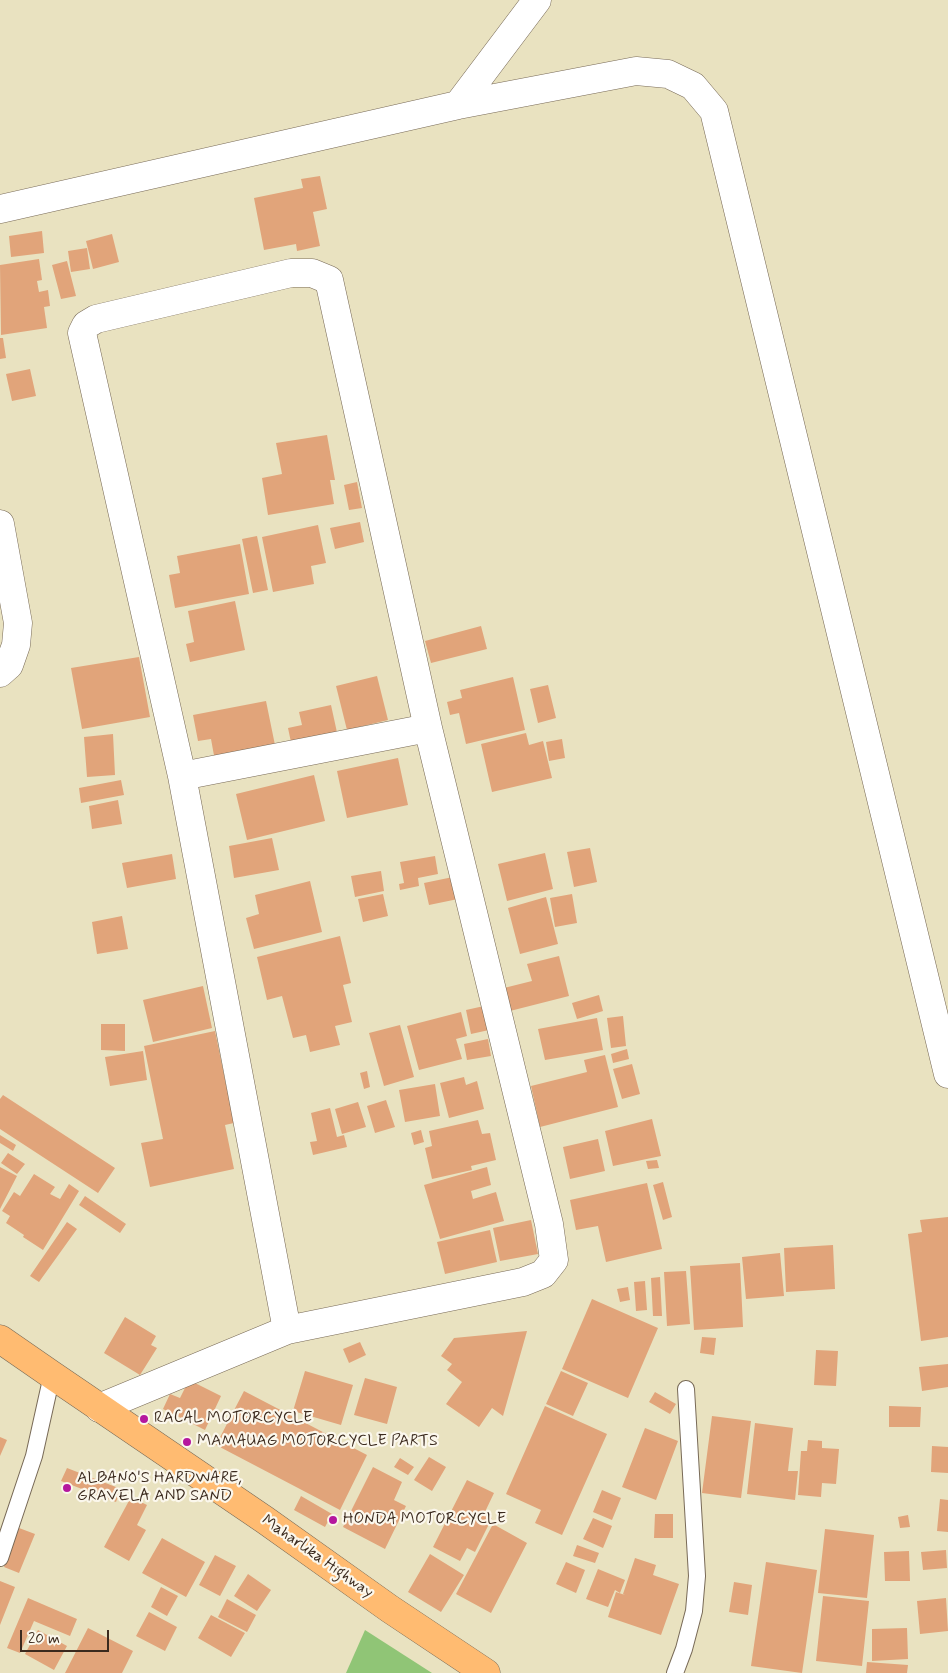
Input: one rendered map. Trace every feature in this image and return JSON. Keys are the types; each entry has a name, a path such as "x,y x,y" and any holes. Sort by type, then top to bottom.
{"main road":[{"name":"Maharlika Highway","path":"0,1339 265,1520 390,1609 486,1673"}],"street":[{"path":"458,106 537,0"},
{"path":"0,209 458,106 636,71 668,74 693,86 714,111 948,1074"},
{"path":"99,1408 287,1330 523,1282 543,1274 554,1260 549,1224 428,728 329,280 312,273 292,273 96,319 86,325 82,333 182,776 287,1330"},
{"path":"0,524 18,623 16,645 9,665 0,673"},
{"path":"182,776 428,728"}],"lane":[{"path":"0,1558 34,1456 52,1376"},
{"path":"675,1673 684,1649 694,1610 697,1576 686,1389"}],"green space":[{"path":"365,1630 432,1673 346,1673"}],"building":[{"path":"320,176 327,209 313,212 320,246 297,251 296,244 264,250 254,198 303,188 301,179"},
{"path":"42,231 44,253 11,257 9,236"},
{"path":"112,234 119,262 93,269 86,241"},
{"path":"87,248 90,269 71,272 68,251"},
{"path":"39,259 42,280 37,281 39,292 48,290 50,306 44,307 47,328 1,335 0,265"},
{"path":"67,261 76,296 61,299 52,265"},
{"path":"0,338 3,338 6,358 0,359"},
{"path":"30,369 36,396 12,401 6,374"},
{"path":"327,435 335,480 330,480 334,504 268,515 262,478 282,474 276,443"},
{"path":"357,482 362,508 349,510 344,485"},
{"path":"360,522 364,542 335,549 330,528"},
{"path":"318,525 326,563 311,566 314,584 273,592 262,537"},
{"path":"257,536 268,590 253,593 242,539"},
{"path":"240,544 249,594 175,608 169,575 180,573 177,556"},
{"path":"235,601 245,650 190,662 186,644 194,642 188,611"},
{"path":"481,626 487,649 431,663 425,641"},
{"path":"139,657 150,717 82,729 71,668"},
{"path":"377,676 388,720 347,730 336,686"},
{"path":"513,677 525,730 466,744 459,713 450,715 447,702 462,698 460,690"},
{"path":"548,685 556,718 538,723 530,689"},
{"path":"266,701 276,750 215,761 211,739 198,741 193,715"},
{"path":"331,705 338,737 292,747 288,728 302,725 299,712"},
{"path":"526,733 529,745 543,741 552,778 492,792 481,744"},
{"path":"113,734 115,775 87,777 84,737"},
{"path":"562,739 565,758 549,761 546,742"},
{"path":"398,758 408,805 347,818 337,771"},
{"path":"314,775 325,821 247,840 236,794"},
{"path":"121,780 124,795 81,803 79,788"},
{"path":"118,800 122,824 92,829 89,806"},
{"path":"272,838 279,870 234,878 229,846"},
{"path":"590,848 597,882 574,887 567,852"},
{"path":"545,853 553,889 507,901 498,864"},
{"path":"172,854 176,879 127,888 122,863"},
{"path":"435,856 438,874 418,878 419,886 400,890 399,884 404,883 400,862"},
{"path":"381,871 384,891 355,897 351,876"},
{"path":"453,877 458,899 429,905 424,883"},
{"path":"310,881 322,932 254,949 246,918 259,914 255,895"},
{"path":"383,894 388,916 363,922 358,899"},
{"path":"572,894 577,923 555,927 550,898"},
{"path":"546,897 558,944 520,954 508,908"},
{"path":"122,916 128,949 97,954 92,922"},
{"path":"340,936 351,983 343,985 352,1022 335,1026 340,1045 310,1052 306,1035 293,1038 282,996 267,1000 257,957"},
{"path":"559,956 569,996 510,1011 504,988 532,981 527,964"},
{"path":"203,986 212,1028 153,1042 143,1000"},
{"path":"599,995 603,1011 577,1019 572,1003"},
{"path":"484,1006 489,1030 471,1034 466,1010"},
{"path":"461,1012 467,1036 456,1039 462,1059 419,1070 407,1026"},
{"path":"623,1016 626,1046 611,1048 607,1018"},
{"path":"597,1018 603,1050 545,1060 538,1029"},
{"path":"101,1024 125,1024 125,1051 101,1050"},
{"path":"400,1025 414,1077 384,1086 369,1033"},
{"path":"215,1031 234,1123 225,1125 234,1169 150,1187 141,1143 163,1139 144,1046"},
{"path":"488,1039 491,1056 467,1060 464,1044"},
{"path":"627,1049 629,1059 613,1063 611,1054"},
{"path":"143,1051 147,1080 110,1086 105,1057"},
{"path":"605,1055 618,1107 540,1127 531,1086 587,1072 584,1060"},
{"path":"632,1064 640,1094 622,1099 613,1069"},
{"path":"367,1071 370,1087 364,1089 360,1073"},
{"path":"464,1077 466,1085 477,1081 484,1109 449,1118 440,1083"},
{"path":"435,1084 440,1116 405,1122 399,1090"},
{"path":"3,1095 115,1168 98,1193 0,1129 0,1099"},
{"path":"386,1100 395,1127 375,1133 367,1106"},
{"path":"358,1102 366,1127 342,1134 335,1109"},
{"path":"330,1108 337,1137 344,1135 347,1147 313,1155 310,1142 317,1141 311,1113"},
{"path":"652,1119 661,1156 613,1166 605,1131"},
{"path":"478,1120 482,1134 490,1133 496,1160 471,1166 472,1170 432,1179 425,1148 432,1146 429,1131"},
{"path":"421,1130 424,1142 414,1145 411,1133"},
{"path":"0,1135 16,1145 13,1151 0,1143"},
{"path":"598,1139 605,1171 570,1179 563,1147"},
{"path":"8,1153 25,1164 17,1174 1,1163"},
{"path":"657,1160 659,1168 648,1169 646,1161"},
{"path":"0,1167 17,1176 0,1209"},
{"path":"487,1167 491,1185 471,1191 473,1199 496,1192 504,1221 440,1239 424,1185"},
{"path":"34,1174 55,1187 50,1194 60,1199 69,1184 79,1191 43,1250 6,1223 10,1216 2,1211 14,1192 20,1196"},
{"path":"663,1182 672,1217 663,1220 653,1185"},
{"path":"647,1183 662,1249 606,1262 598,1226 576,1230 570,1200"},
{"path":"85,1196 126,1224 120,1233 79,1205"},
{"path":"948,1217 948,1337 921,1341 908,1234 922,1232 920,1220"},
{"path":"531,1220 538,1254 500,1261 493,1228"},
{"path":"67,1222 77,1229 39,1282 30,1276"},
{"path":"490,1230 497,1262 445,1274 437,1242"},
{"path":"833,1245 835,1289 786,1292 784,1248"},
{"path":"780,1253 784,1296 746,1299 742,1257"},
{"path":"740,1263 743,1327 694,1330 690,1266"},
{"path":"686,1271 690,1324 667,1326 664,1272"},
{"path":"660,1277 662,1316 653,1316 651,1278"},
{"path":"645,1281 647,1310 636,1311 634,1282"},
{"path":"628,1287 630,1300 620,1302 617,1289"},
{"path":"592,1299 658,1328 628,1398 562,1369"},
{"path":"125,1317 156,1336 151,1345 157,1348 140,1375 104,1353"},
{"path":"527,1331 503,1416 492,1408 479,1427 446,1404 462,1382 447,1370 452,1364 441,1356 454,1338"},
{"path":"702,1337 716,1338 714,1355 700,1353"},
{"path":"360,1342 366,1355 349,1363 343,1349"},
{"path":"816,1350 838,1351 836,1386 814,1385"},
{"path":"948,1364 948,1387 922,1391 919,1367"},
{"path":"305,1371 353,1385 341,1425 293,1411"},
{"path":"561,1371 588,1383 573,1416 546,1404"},
{"path":"365,1378 397,1387 387,1424 354,1415"},
{"path":"189,1380 221,1396 205,1430 163,1409 170,1394 180,1398"},
{"path":"244,1391 367,1455 340,1510 216,1445"},
{"path":"655,1392 676,1404 670,1414 649,1402"},
{"path":"545,1406 607,1434 562,1535 535,1523 541,1510 506,1494"},
{"path":"889,1406 921,1407 920,1427 889,1427"},
{"path":"712,1416 751,1421 741,1498 702,1493"},
{"path":"755,1423 793,1428 788,1471 798,1471 795,1500 747,1494"},
{"path":"645,1428 678,1441 656,1500 622,1487"},
{"path":"0,1437 7,1440 0,1456"},
{"path":"808,1440 822,1441 822,1448 839,1449 836,1484 822,1483 821,1497 798,1495 801,1451 807,1451"},
{"path":"932,1446 948,1447 948,1473 931,1472"},
{"path":"429,1457 446,1467 432,1491 414,1480"},
{"path":"400,1458 414,1467 408,1475 394,1467"},
{"path":"373,1467 402,1482 394,1500 406,1506 385,1549 343,1527"},
{"path":"67,1468 121,1489 116,1502 61,1481"},
{"path":"467,1480 494,1493 484,1514 492,1518 475,1552 467,1548 460,1561 433,1547"},
{"path":"602,1490 621,1498 612,1520 593,1512"},
{"path":"301,1496 332,1514 325,1527 294,1510"},
{"path":"131,1497 147,1505 137,1525 146,1530 129,1561 104,1547"},
{"path":"940,1499 948,1500 948,1532 937,1531"},
{"path":"655,1514 673,1514 673,1538 654,1538"},
{"path":"908,1515 910,1527 900,1528 898,1517"},
{"path":"593,1518 612,1526 603,1548 583,1539"},
{"path":"493,1524 527,1543 491,1613 456,1594"},
{"path":"19,1528 35,1534 19,1573 4,1567"},
{"path":"825,1529 874,1535 867,1598 818,1593"},
{"path":"162,1538 205,1562 186,1597 142,1573"},
{"path":"577,1545 599,1553 595,1563 573,1556"},
{"path":"946,1550 947,1568 923,1570 921,1552"},
{"path":"909,1551 910,1581 885,1581 884,1552"},
{"path":"430,1554 464,1575 441,1612 408,1592"},
{"path":"215,1555 236,1566 220,1596 199,1585"},
{"path":"635,1558 656,1565 653,1575 679,1584 661,1635 608,1617 616,1592 625,1595 623,1594"},
{"path":"566,1562 585,1570 576,1593 556,1584"},
{"path":"766,1562 817,1570 802,1673 751,1666"},
{"path":"598,1569 625,1580 620,1593 615,1590 608,1607 586,1599"},
{"path":"248,1574 271,1590 257,1611 234,1596"},
{"path":"0,1581 15,1587 0,1625"},
{"path":"734,1582 752,1585 748,1615 729,1612"},
{"path":"161,1587 178,1596 167,1616 151,1607"},
{"path":"823,1596 869,1601 862,1666 816,1661"},
{"path":"28,1598 77,1619 70,1636 34,1621 20,1653 7,1648"},
{"path":"946,1598 948,1631 920,1634 917,1601"},
{"path":"227,1599 256,1615 247,1632 218,1617"},
{"path":"149,1612 177,1627 165,1651 136,1636"},
{"path":"211,1615 245,1633 231,1657 198,1638"},
{"path":"88,1628 133,1651 122,1673 65,1673"},
{"path":"907,1628 908,1659 872,1661 872,1629"},
{"path":"38,1630 67,1646 54,1670 25,1654"},
{"path":"867,1662 908,1665 907,1673 866,1673"}],"place":[{"name":"RACAL MOTORCYCLE","path":"144,1419"},
{"name":"MAMAUAG MOTORCYCLE PARTS","path":"187,1442"},
{"name":"ALBANO'S HARDWARE, GRAVELA AND SAND","path":"67,1488"},
{"name":"HONDA MOTORCYCLE","path":"333,1520"}]}
